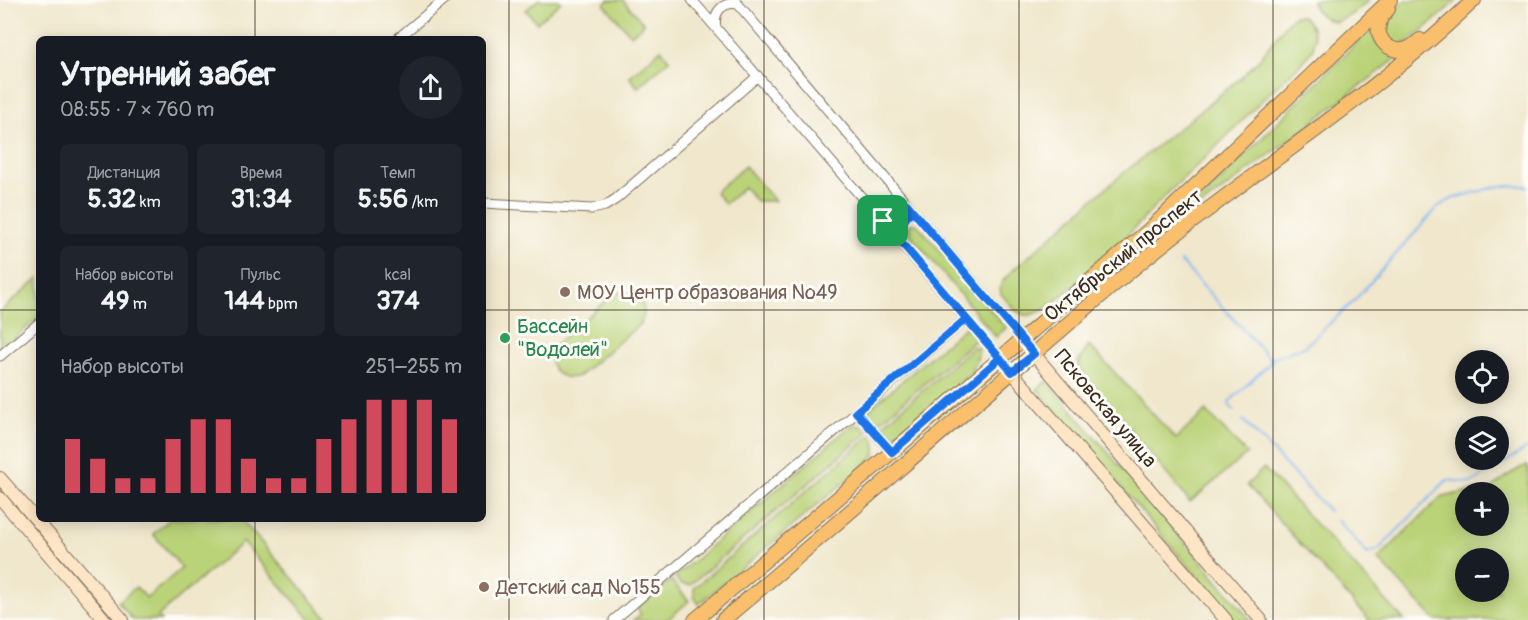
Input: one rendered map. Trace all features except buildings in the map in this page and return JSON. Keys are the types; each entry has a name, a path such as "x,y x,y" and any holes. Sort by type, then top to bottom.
{"main road":[{"path":"1393,0 1380,19 1378,30 1384,43 1396,50 1410,48 1440,24 1470,11 1481,0"},
{"name":"Октябрьский проспект","path":"695,620 1149,230 1329,57 1393,0"},
{"name":"Октябрьский проспект","path":"723,620 1161,245 1395,70 1473,0"},
{"name":"Псковская улица","path":"1034,354 1261,620"},
{"path":"1012,372 1226,620"},
{"path":"0,478 36,520"},
{"path":"0,498 105,620"},
{"path":"38,522 123,620"}],"street":[{"path":"402,36 444,0"},
{"path":"692,0 1012,372"},
{"name":"Псковская улица","path":"716,28 716,16 720,8 736,2 1034,354"},
{"path":"486,203 592,209 609,204 758,76"},
{"path":"883,221 893,225 902,223 908,215 907,204"},
{"path":"902,243 899,233 903,224 911,219 922,221"},
{"path":"614,620 966,319"},
{"path":"0,356 36,326"},
{"path":"856,412 892,452"}],"green space":[{"path":"538,0 559,0 561,2 537,23 526,10"},
{"path":"609,0 623,0 644,24 631,35 604,4"},
{"path":"1312,0 1369,0 1354,13 1336,22 1321,15 1315,9"},
{"path":"1405,0 1457,0 1405,44 1397,44 1385,36 1385,29 1387,19"},
{"path":"1294,16 1302,16 1307,20 1315,39 1313,49 1303,62 1170,191 1105,259 1042,311 1024,315 1016,311 1001,294 1000,287 1013,270 1114,181 1238,80 1258,61"},
{"path":"1372,27 1373,34 1401,55 1174,227"},
{"path":"661,49 669,60 638,87 629,77"},
{"path":"745,166 775,201 756,201 744,187 725,204 715,192"},
{"path":"911,224 917,224 1006,328 996,337 910,234"},
{"path":"36,281 36,320 0,351 0,312"},
{"path":"620,292 632,294 641,301 644,311 641,323 579,376 572,378 560,375 552,366 551,353 554,346 611,296"},
{"path":"964,328 972,329 978,338 877,424 870,422 865,413"},
{"path":"1089,345 1176,439 1206,411 1247,454 1190,502 1077,365"},
{"path":"973,347 979,348 977,360 970,374 909,426 895,435 889,436 877,430"},
{"path":"1047,381 1251,620 1234,620 1037,389"},
{"path":"853,425 861,426 868,432 690,585 681,584 675,577"},
{"path":"871,435 876,446 873,458 699,604 694,598 694,588"},
{"path":"1528,466 1528,620 1435,620 1378,559 1440,498 1455,494 1455,536 1509,536 1509,482 1499,482"},
{"path":"1264,468 1404,620 1369,620 1247,485"},
{"path":"167,522 244,522 329,620 311,620 243,542 158,616 161,620 133,620 118,602 136,587 147,598 182,568 153,534"},
{"path":"671,580 689,601 667,620 633,620 641,614 637,608"}],"waterway":[{"path":"1270,359 1304,347 1352,303 1439,206 1454,198 1499,186 1528,186"},
{"path":"1180,261 1272,361 1229,402 1235,411"},
{"path":"1243,420 1329,511"},
{"path":"1337,520 1368,554 1379,549 1447,480 1471,483 1528,448"}],"place":[{"name":"МОУ Центр образования №49","path":"565,292"},
{"name":"Бассейн \"Водолей\"","path":"505,338"},
{"name":"Детский сад №155","path":"484,587"}],"route":[{"path":"883,221 893,225 902,223 908,215 907,204 1034,354 1012,372 990,347 966,319 856,412 892,452 1000,358 883,221"}]}
